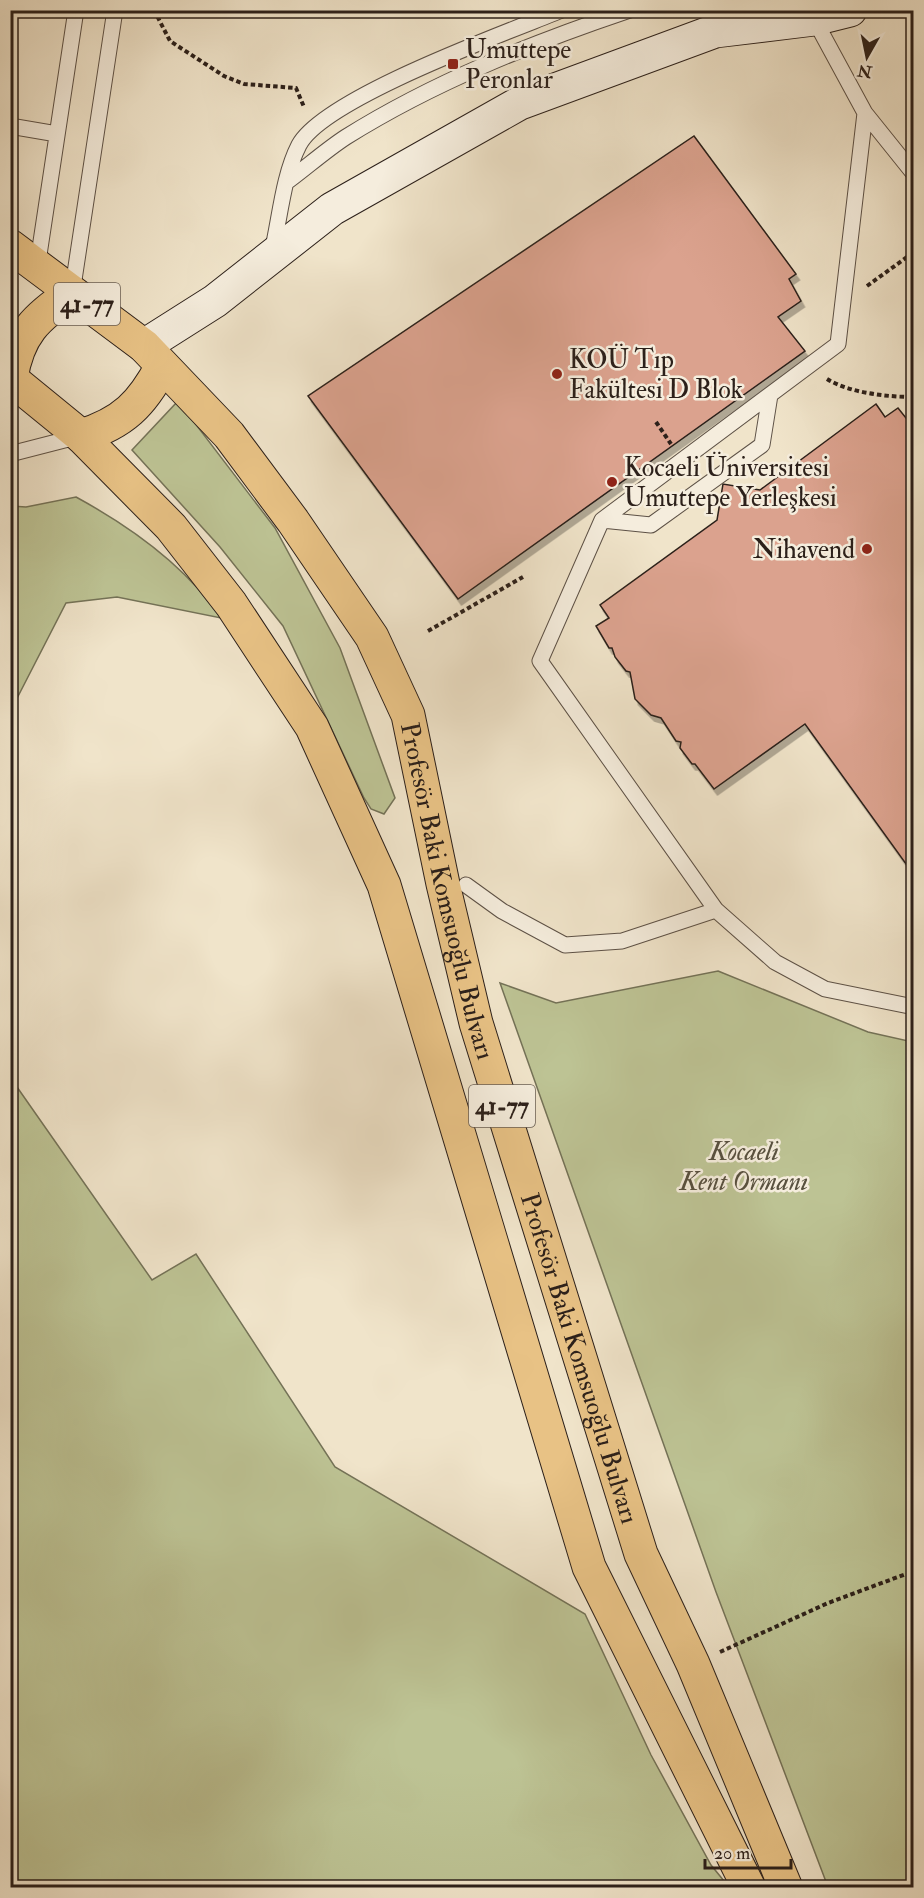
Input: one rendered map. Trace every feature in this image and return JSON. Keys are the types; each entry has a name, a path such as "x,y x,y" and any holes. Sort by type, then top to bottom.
{"highway":[{"name":"Profesör Baki Komsuoğlu Bulvarı","path":"10,246 153,356 230,435 293,521 372,637 408,715 443,884 476,1023 641,1554 693,1664 786,1887"},
{"path":"11,378 15,356 24,336 35,321 72,293"},
{"path":"81,436 105,428 129,413 149,390 153,356"},
{"name":"Profesör Baki Komsuoğlu Bulvarı","path":"11,378 81,436 171,527 231,604 306,718 321,748 384,885 589,1567 749,1887"}],"main road":[{"path":"153,356 215,301 333,209 520,103 715,32 850,10"}],"lane":[{"path":"37,268 76,10"},
{"path":"72,293 115,10"},
{"path":"271,258 288,181 300,144 330,116 416,69 562,10"},
{"path":"288,181 345,137 443,83 558,35 630,10"},
{"path":"729,10 762,25"},
{"path":"816,15 866,113 914,174"},
{"path":"866,113 838,344 602,520 540,662 716,910 775,962 825,988 914,1007"},
{"path":"10,126 57,134"},
{"path":"602,520 651,525 762,445 770,395"},
{"path":"10,454 81,436"},
{"path":"466,885 502,911 565,945 622,941 716,910"}],"path":[{"path":"154,10 170,40 224,76 244,84 296,88 314,130"},
{"path":"844,302 914,252"},
{"path":"807,367 837,385 897,397 914,397"},
{"path":"428,631 523,577"},
{"path":"693,1664 828,1603 914,1571"}],"green space":[{"path":"178,401 275,528 340,648 395,798 384,814 371,809 364,798 283,626 220,547 132,450"},
{"path":"76,497 117,521 156,549 191,581 221,618 117,597 66,603 11,710 11,506 26,507"},
{"name":"Kocaeli Kent Ormanı","path":"718,971 868,1032 913,1042 913,1887 828,1887 716,1592 500,983 556,1003"},
{"path":"10,1077 152,1280 196,1254 335,1467 585,1614 651,1755 711,1865 729,1887 11,1887"}],"building":[{"name":"KOÜ Tıp Fakültesi D Blok","path":"694,136 796,274 789,279 801,301 778,317 805,351 458,599 308,396"},
{"path":"876,404 885,417 898,408 914,428 914,875 805,724 714,789 680,748 681,742 676,741 661,718 651,715 635,699 630,672 626,671 615,657 612,648 609,648 596,626 609,618 600,605 717,520 723,484 760,490"}],"place":[{"name":"Umuttepe Peronlar","path":"453,64"},
{"name":"KOÜ Tıp Fakültesi D Blok","path":"557,374"},
{"name":"Kocaeli Üniversitesi Umuttepe Yerleşkesi","path":"612,482"},
{"name":"Nihavend","path":"867,549"}]}
